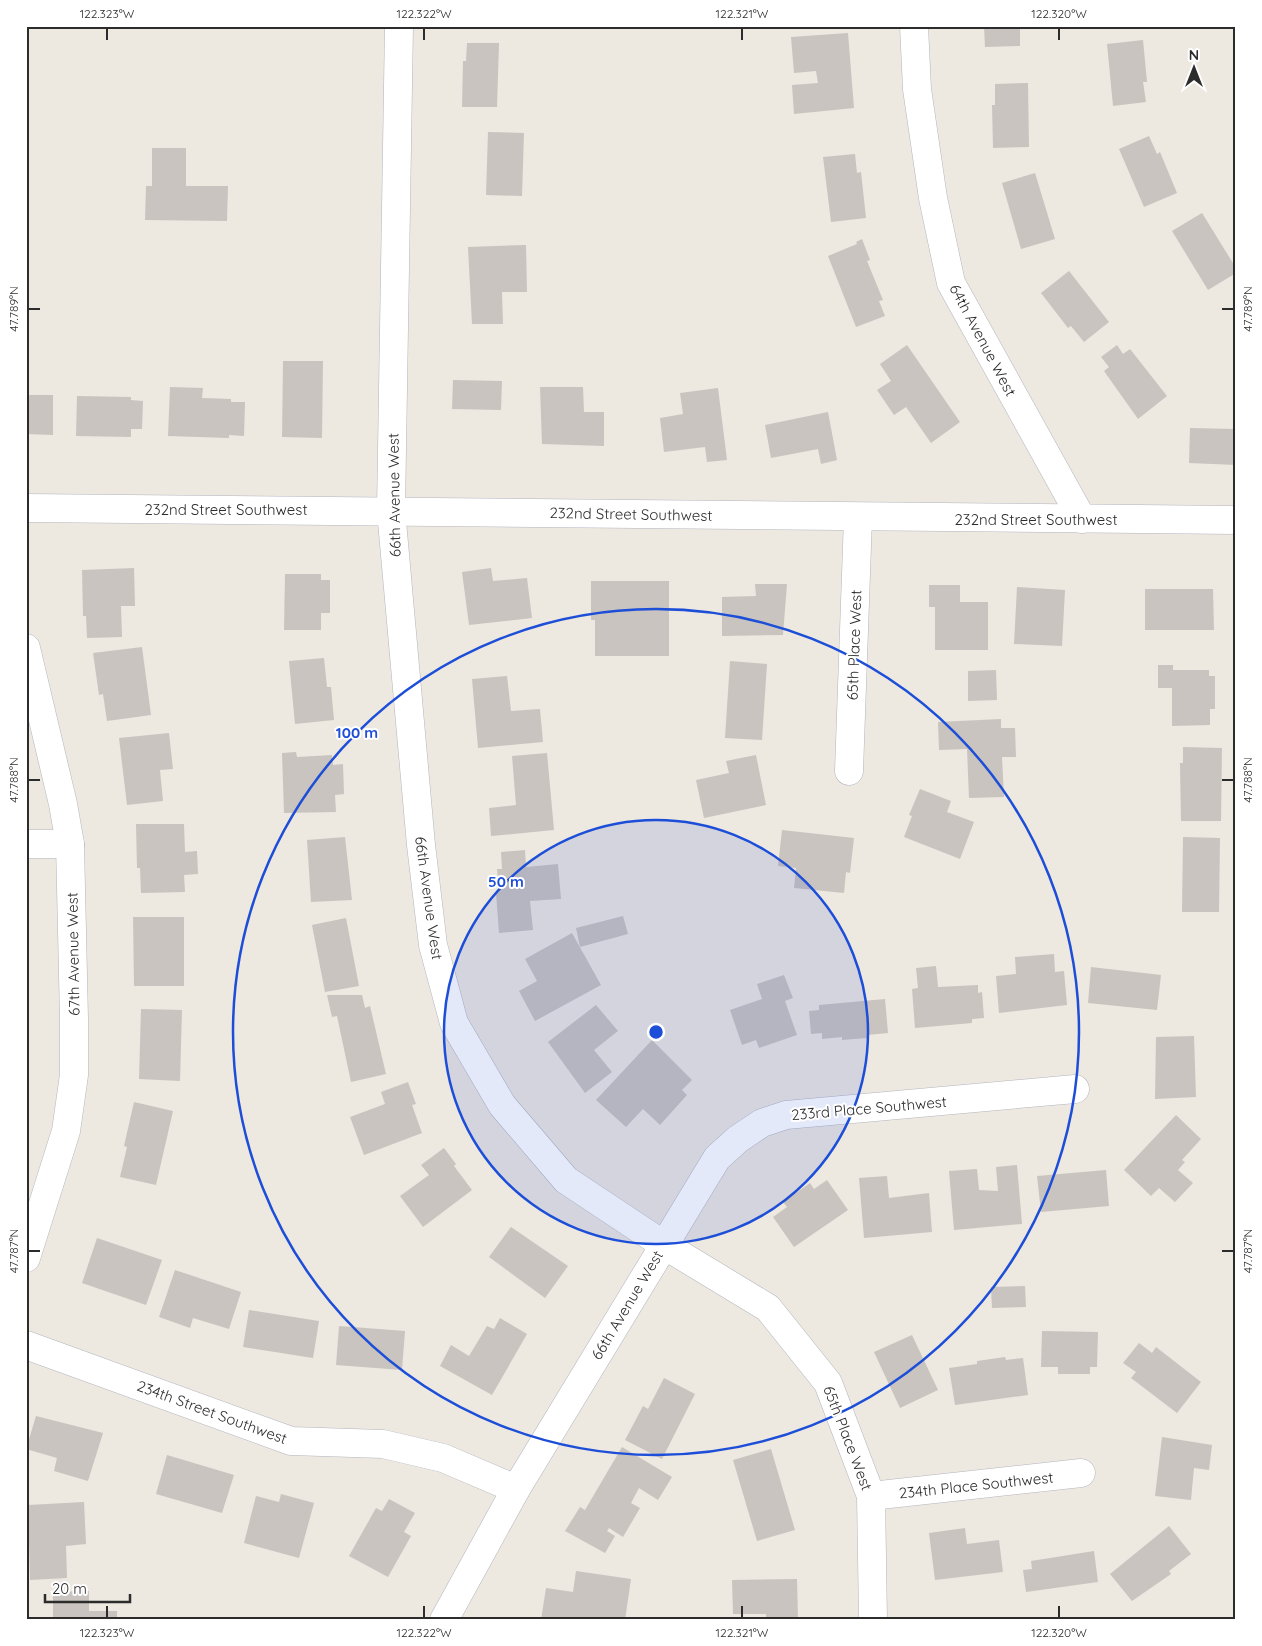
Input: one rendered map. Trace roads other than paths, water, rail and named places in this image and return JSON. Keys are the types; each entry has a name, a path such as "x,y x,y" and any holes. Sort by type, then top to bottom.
{"street":[{"name":"66th Avenue West","path":"399,26 391,510 421,846 432,936 454,1023 502,1105 566,1180 664,1245 516,1489 444,1620"},
{"name":"64th Avenue West","path":"914,26 917,89 932,198 951,283 1082,519"},
{"name":"232nd Street Southwest","path":"26,508 391,510 858,518 1236,520"},
{"name":"65th Place West","path":"849,771 858,518"},
{"name":"67th Avenue West","path":"26,648 63,804 70,844 74,1075 66,1131 26,1258"},
{"path":"26,844 70,844"},
{"name":"233rd Place Southwest","path":"664,1245 717,1158 738,1139 762,1123 786,1115 810,1112 1075,1089"},
{"name":"65th Place West","path":"664,1245 768,1308 828,1383 871,1496 873,1620"},
{"name":"234th Street Southwest","path":"26,1344 292,1441 383,1444 443,1458 516,1489"},
{"name":"234th Place Southwest","path":"871,1496 1081,1473"}]}
